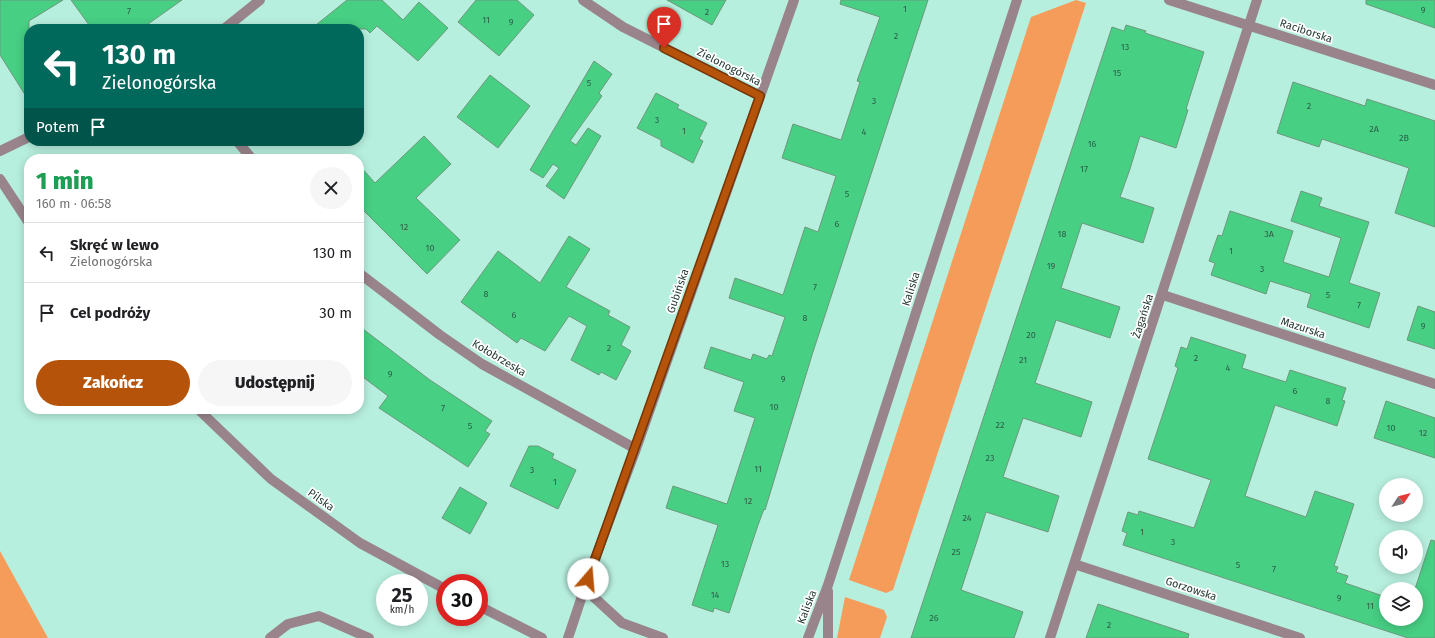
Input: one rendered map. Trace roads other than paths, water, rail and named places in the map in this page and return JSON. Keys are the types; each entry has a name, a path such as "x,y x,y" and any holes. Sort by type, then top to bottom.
{"street":[{"path":"230,24 260,0"},
{"name":"Zielonogórska","path":"583,0 623,27 760,96"},
{"name":"Gubińska","path":"568,638 794,0"},
{"name":"Kaliska","path":"808,638 828,585 1017,0"},
{"name":"Raciborska","path":"1169,0 1435,84"},
{"name":"Żagańska","path":"1050,638 1163,295 1257,0"},
{"path":"0,151 24,139"},
{"path":"242,146 248,154"},
{"path":"0,179 24,215"},
{"name":"Kołobrzeska","path":"364,277 440,335 482,364 636,449"},
{"name":"Mazurska","path":"1163,295 1435,384"},
{"name":"Pilska","path":"203,414 271,479 360,543 436,584"},
{"name":"Gorzowska","path":"1074,564 1300,638"},
{"name":"Kaliska","path":"828,585 828,638"},
{"path":"585,589 622,623 663,638"},
{"path":"488,611 542,638"},
{"path":"270,638 288,624 319,616 369,638"}]}
